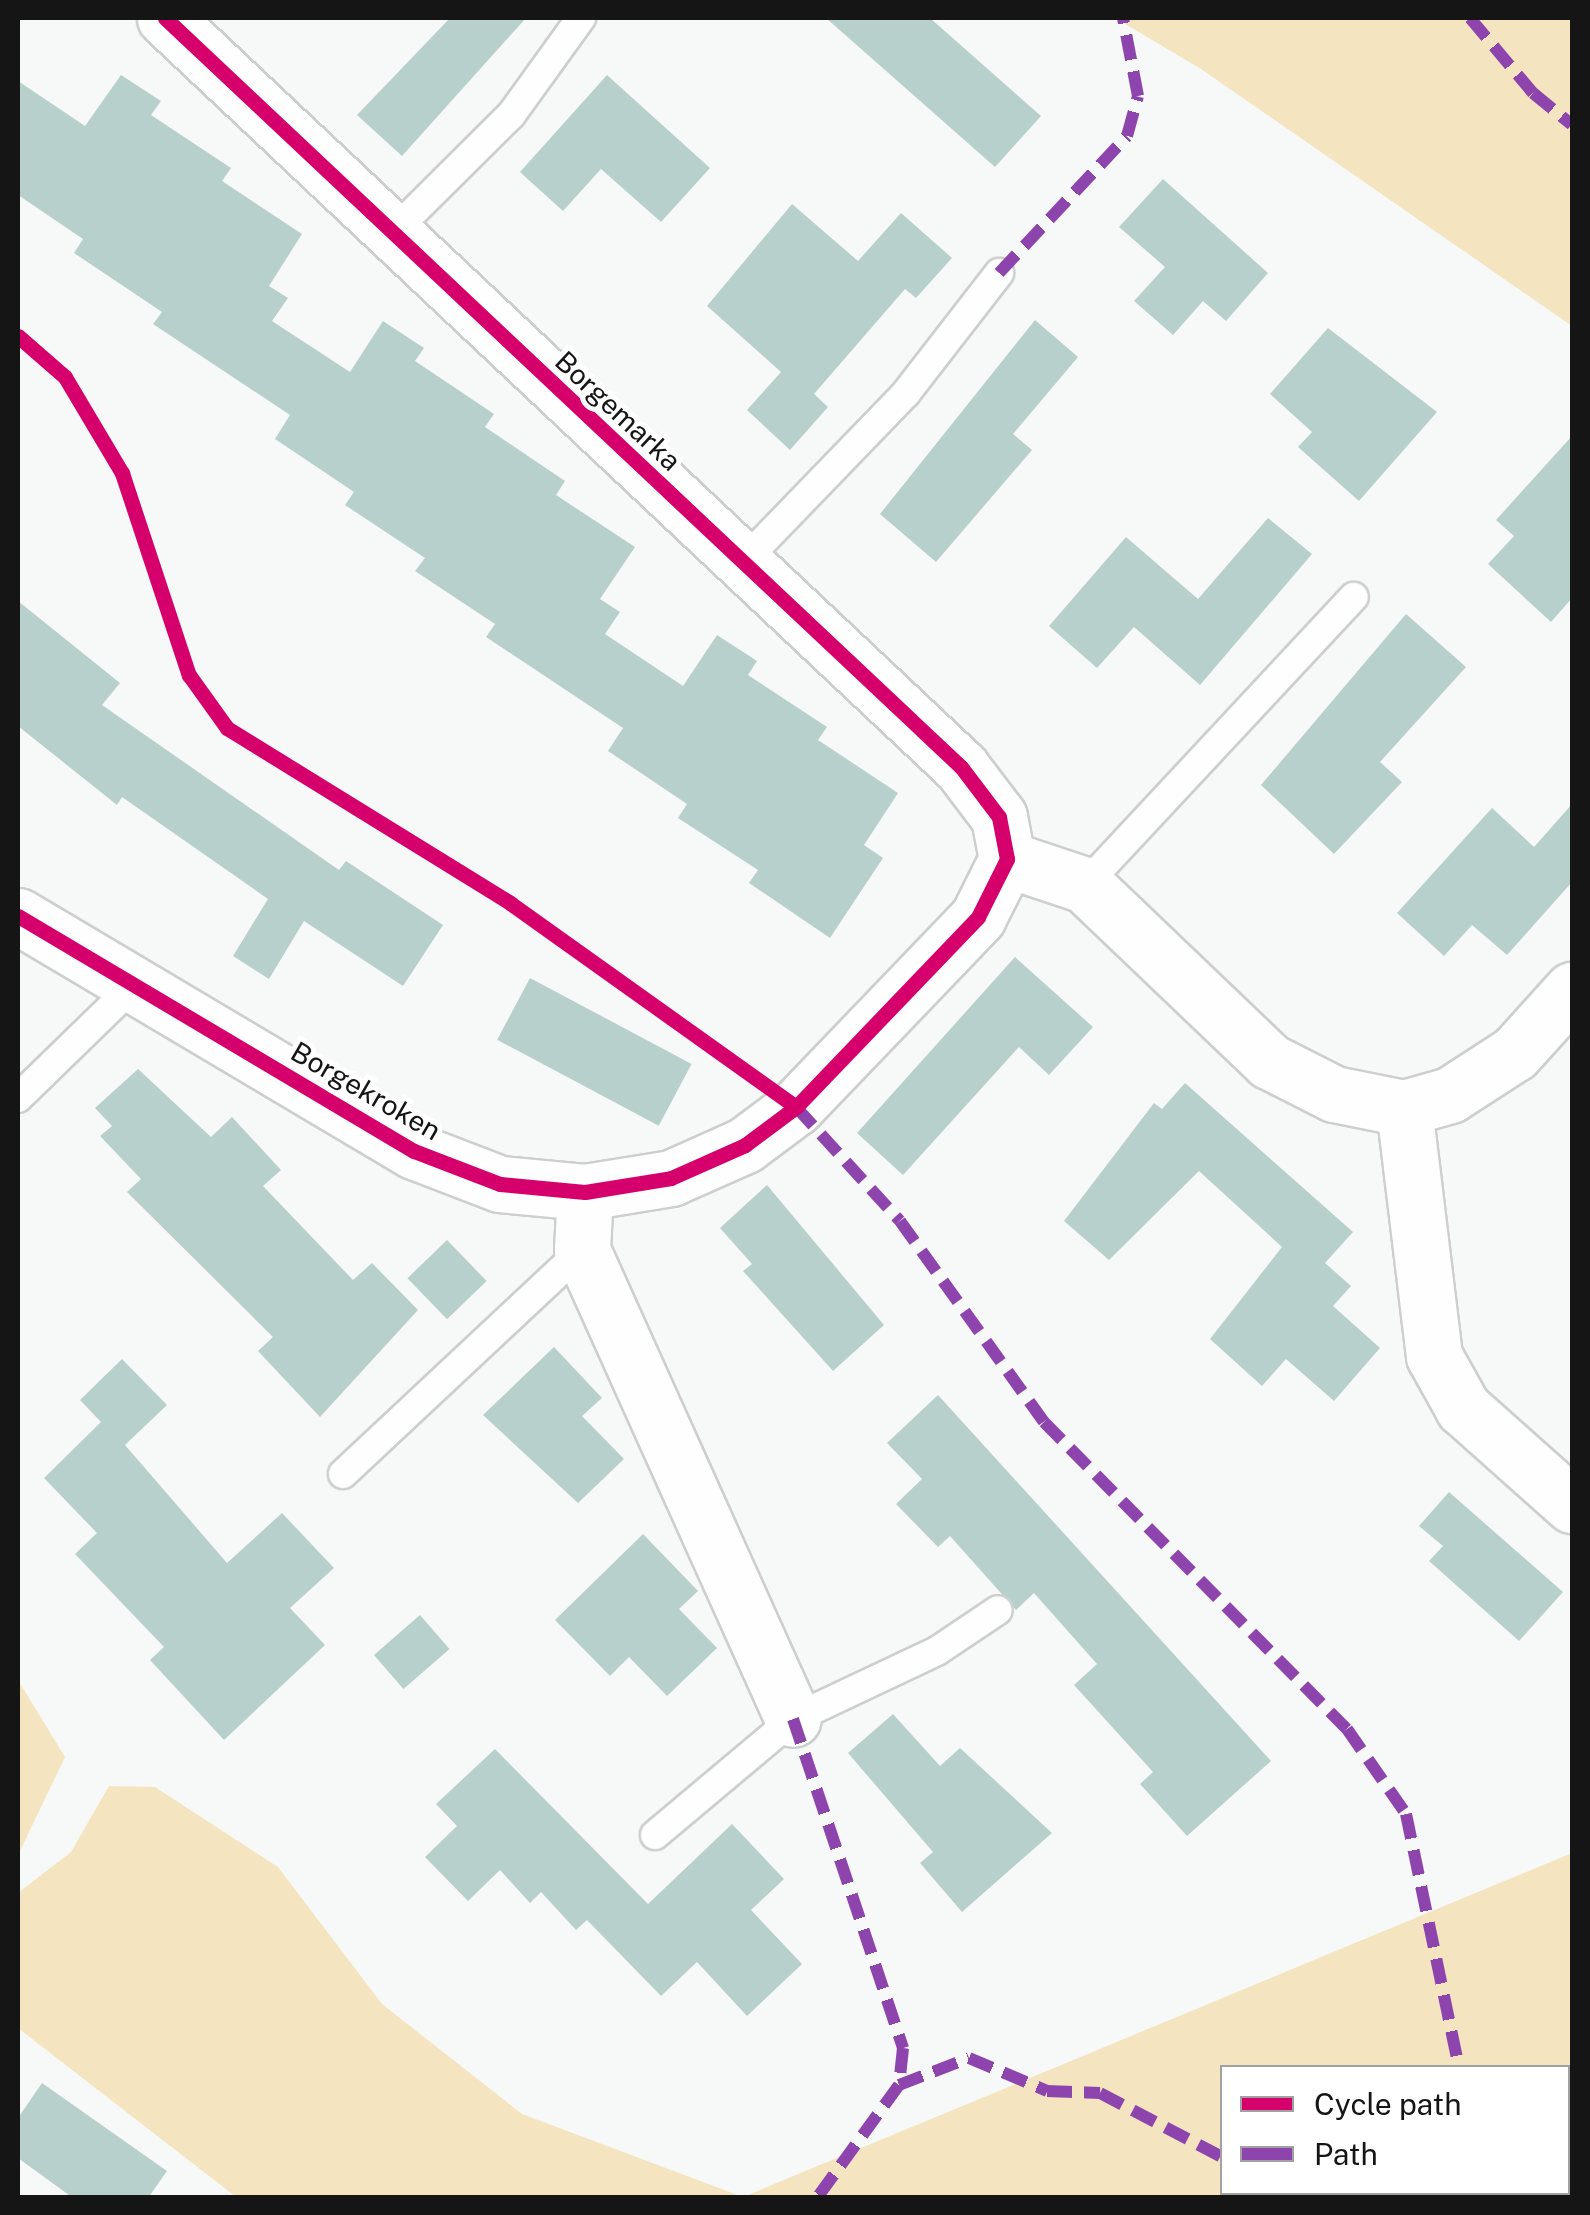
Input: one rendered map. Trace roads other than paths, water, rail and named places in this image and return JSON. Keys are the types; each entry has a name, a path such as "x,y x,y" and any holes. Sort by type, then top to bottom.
{"street":[{"name":"Borgemarka","path":"165,18 961,767 999,818 1007,859"},
{"path":"1007,859 1085,885 1268,1061 1334,1094 1404,1108 1450,1095 1515,1053 1572,990"},
{"name":"Borgekroken","path":"18,916 414,1152 500,1184 585,1192 671,1178 745,1145 796,1107 978,917 1007,859"},
{"path":"1404,1108 1434,1356 1463,1408 1572,1504"},
{"path":"585,1192 582,1250 793,1719"}],"lane":[{"path":"391,234 511,115 582,18"},
{"path":"743,562 906,393 998,273"},
{"path":"1085,885 1354,598"},
{"path":"18,1098 134,985"},
{"path":"342,1474 582,1250"},
{"path":"655,1835 793,1719 937,1652 998,1610"}]}
